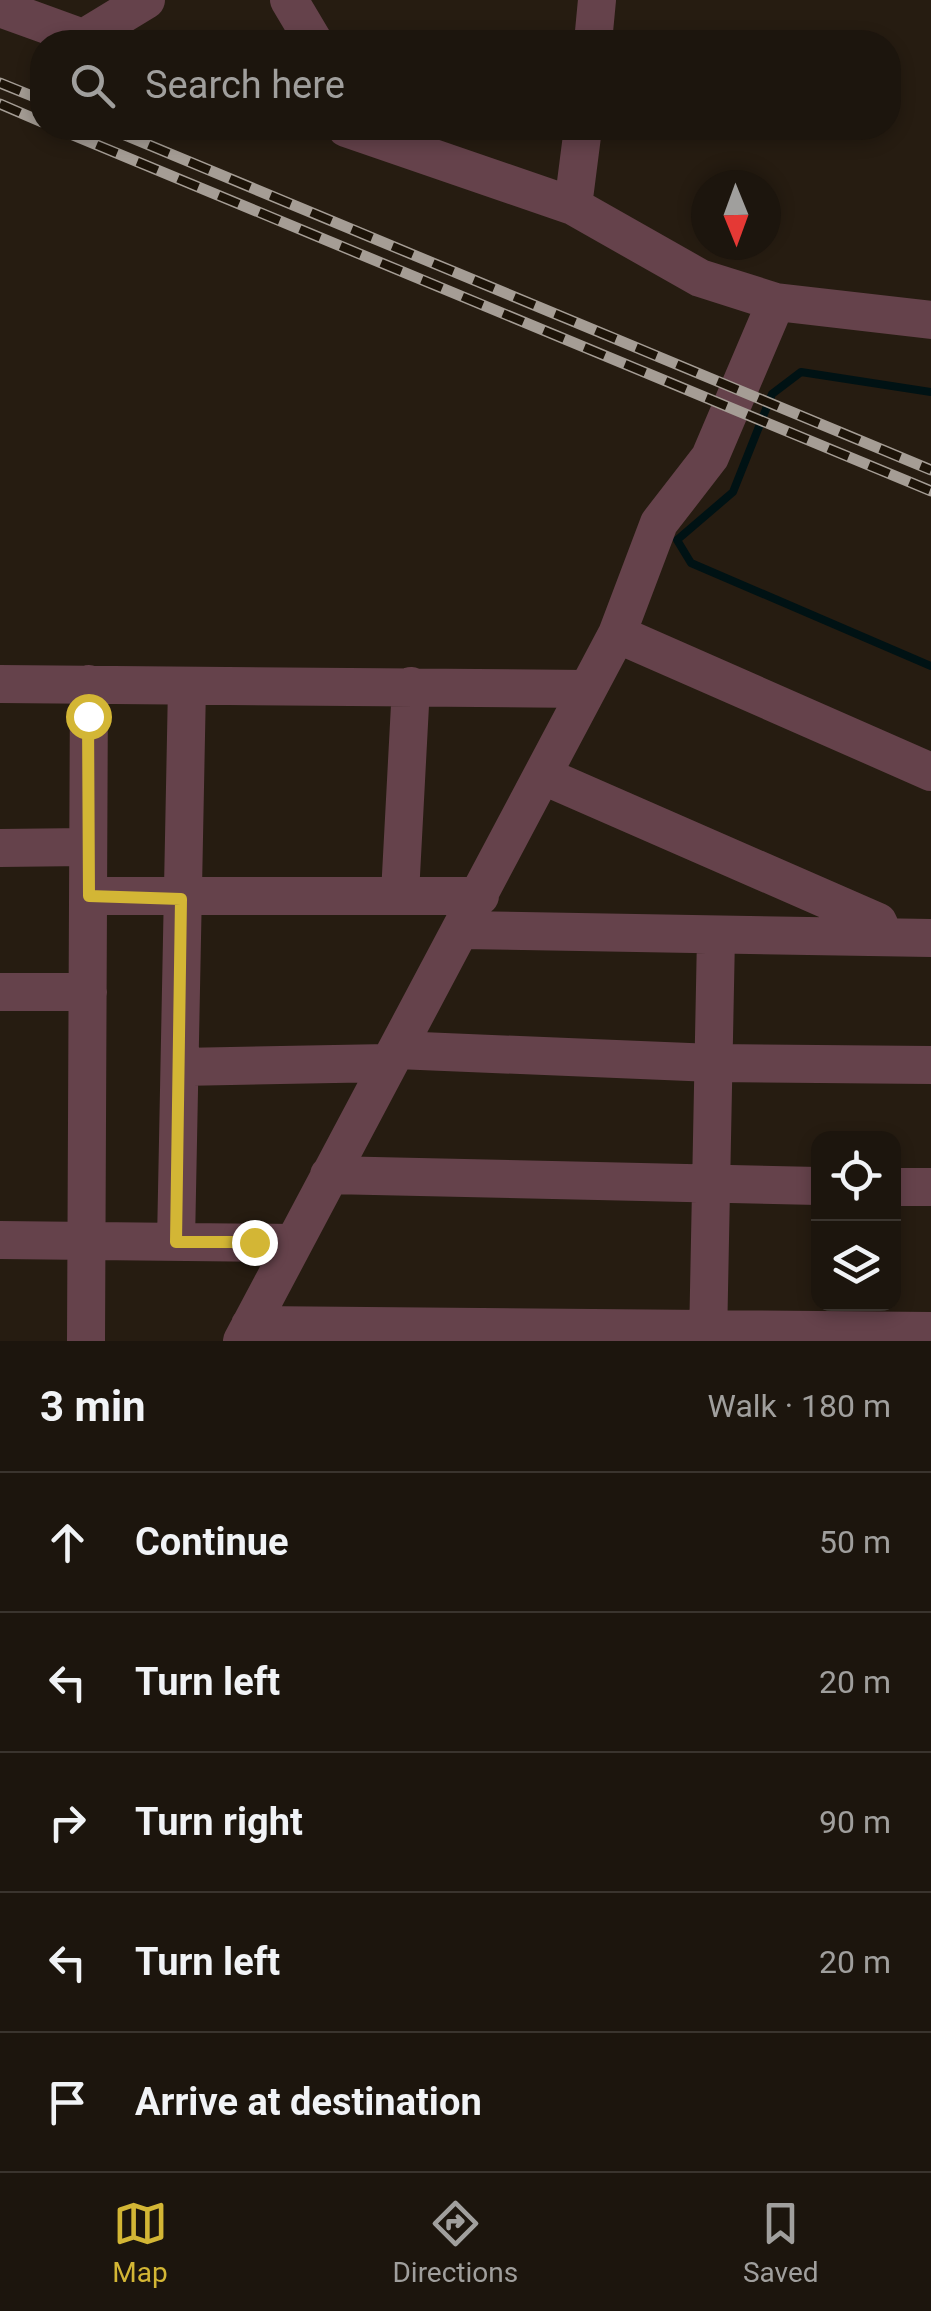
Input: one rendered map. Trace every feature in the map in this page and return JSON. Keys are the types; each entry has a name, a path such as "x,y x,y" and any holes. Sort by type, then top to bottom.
{"street":[{"path":"104,30 146,0"},
{"path":"289,0 307,30"},
{"path":"595,30 597,0"},
{"path":"0,8 59,30"},
{"path":"381,140 573,206 700,278 776,302 931,320"},
{"path":"414,140 434,158"},
{"path":"573,206 581,140"},
{"path":"776,302 710,457 658,523 616,634 544,776 246,1333 708,1336 931,1332"},
{"path":"616,634 931,772"},
{"path":"0,684 587,690"},
{"path":"86,1341 88,684"},
{"path":"176,1242 187,686"},
{"path":"400,894 412,686"},
{"path":"544,776 878,922 885,937"},
{"path":"0,848 86,847"},
{"path":"89,896 480,896"},
{"path":"460,930 931,938"},
{"path":"708,1336 716,936"},
{"path":"0,992 88,992"},
{"path":"180,1067 392,1056 931,1065"},
{"path":"329,1175 811,1186"},
{"path":"901,1186 931,1187"},
{"path":"0,1240 292,1243"}],"waterway":[{"path":"931,392 801,372 772,394 733,492 677,540 691,563 931,666"}],"railway":[{"path":"0,83 30,95"},
{"path":"0,104 30,117"},
{"path":"85,140 931,491"},
{"path":"137,140 931,470"}],"route":[{"path":"88,716 89,896 181,899 176,1242 254,1242"}]}
